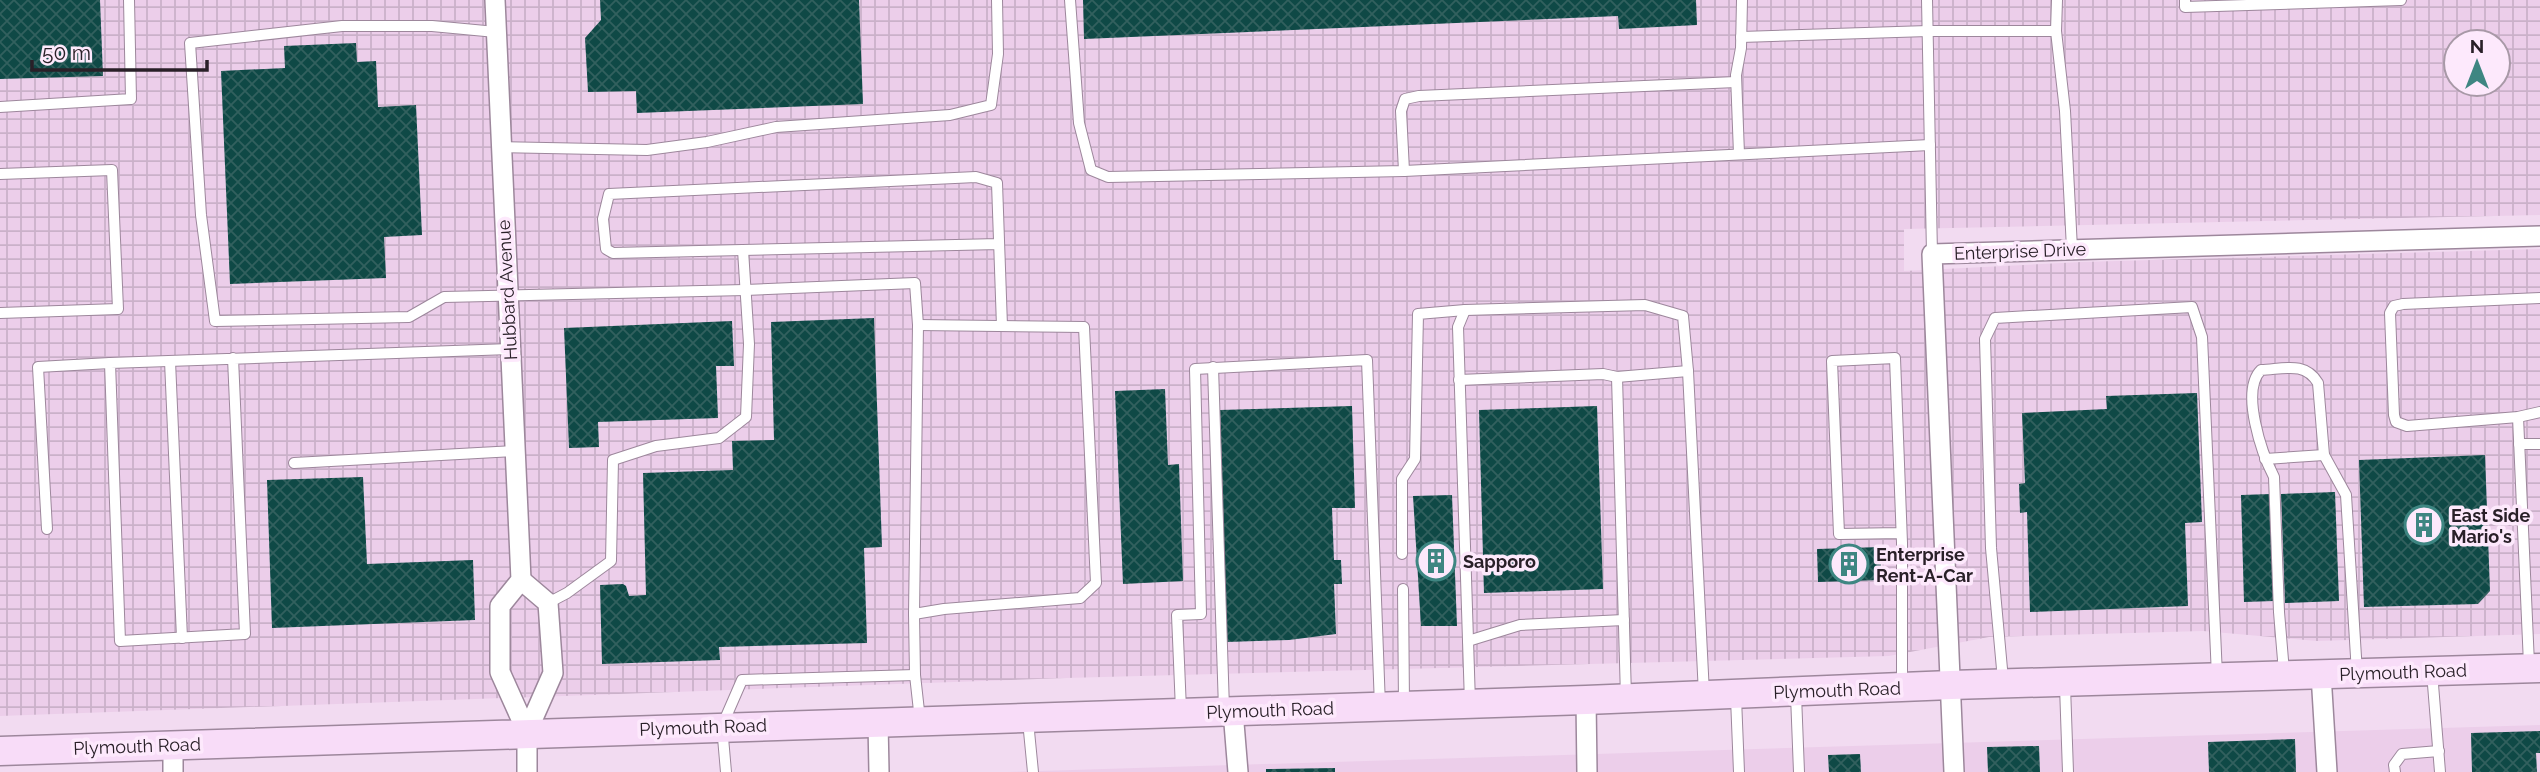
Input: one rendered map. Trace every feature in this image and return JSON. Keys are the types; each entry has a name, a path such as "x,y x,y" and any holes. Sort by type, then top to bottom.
{"main road":[{"name":"Plymouth Road","path":"0,751 173,758 527,732 2534,668"}],"street":[{"name":"Hubbard Avenue","path":"495,0 521,580"},
{"name":"Enterprise Drive","path":"1954,772 1932,254 2540,236"},
{"path":"527,732 500,672 500,606 521,580 548,603 553,673 527,732 527,772"},
{"path":"2321,674 2327,772"},
{"path":"1586,699 1587,772"},
{"path":"1229,711 1238,772"},
{"path":"878,722 879,772"}],"lane":[{"path":"0,107 131,99 129,0"},
{"path":"500,147 647,150 707,142 776,127 950,115 991,105 998,54 997,0"},
{"path":"1070,0 1079,123 1091,170 1108,177 1404,171 1930,145"},
{"path":"1739,154 1736,82 1742,0"},
{"path":"1927,0 1932,254"},
{"path":"2057,0 2056,31 2065,111 2072,249"},
{"path":"2185,0 2185,7 2401,0"},
{"path":"496,32 432,26 342,26 190,43 201,215 215,321 409,317 444,296 746,290 915,283 918,325 914,614 915,675 920,720"},
{"path":"1741,37 1928,31 2056,31"},
{"path":"1404,171 1401,111 1405,99 1419,96 1736,82"},
{"path":"0,174 112,170 118,309 0,313"},
{"path":"999,244 613,253 606,249 603,219 609,194 976,177 997,183 1002,326"},
{"path":"548,603 567,593 611,561 613,460 656,446 719,438 746,417 749,344 743,250"},
{"path":"2540,298 2403,303 2394,306 2390,313 2396,422 2407,426 2518,417 2540,412"},
{"path":"1402,554 1402,479 1415,459 1418,314 1465,310 1645,305 1682,316 1688,371 1704,695"},
{"path":"2003,684 1991,548 1984,339 1995,317 2192,307 2202,337 2217,677"},
{"path":"1465,310 1458,327 1470,703"},
{"path":"914,614 1080,598 1096,583 1084,327 918,325"},
{"path":"47,529 38,367 510,349"},
{"path":"110,363 120,641 245,634 233,358"},
{"path":"1901,533 1839,534 1832,361 1895,358 1901,533 1902,687"},
{"path":"1181,712 1177,615 1201,614 1195,369 1367,360 1392,706"},
{"path":"170,361 182,638"},
{"path":"1213,367 1229,711"},
{"path":"2284,675 2278,612 2274,477 2258,436 2252,395 2255,376 2261,370 2300,368 2312,373 2318,383 2325,455 2346,495 2357,673"},
{"path":"1459,380 1602,374 1617,377 1688,371"},
{"path":"1617,377 1626,698"},
{"path":"2518,417 2534,668"},
{"path":"2519,444 2540,443"},
{"path":"294,463 515,451"},
{"path":"2265,459 2325,455"},
{"path":"1392,706 1403,589"},
{"path":"1468,641 1520,625 1624,620"},
{"path":"2432,671 2440,772"},
{"path":"726,772 722,726 742,680 915,675"},
{"path":"2064,682 2068,772"},
{"path":"1796,691 1799,772"},
{"path":"1735,694 1739,772"},
{"path":"1028,717 1033,772"},
{"path":"2395,772 2394,765 2402,754 2439,751"}],"shaded area":[{"path":"0,0 2540,0 2540,215 1904,229 1904,271 2081,262 2540,249 2540,634 2317,641 2203,631 1989,637 1889,656 1066,678 0,716"},
{"path":"2540,725 2540,772 1006,772"}],"building":[{"path":"0,0 100,0 103,76 0,79"},
{"path":"600,0 859,0 863,104 637,113 636,91 588,92 585,38 601,20"},
{"path":"1083,0 1696,0 1697,25 1619,29 1618,16 1084,39"},
{"path":"356,43 357,62 376,61 378,107 416,105 422,235 384,237 386,278 230,284 221,71 285,68 284,46"},
{"path":"874,318 882,547 864,548 867,643 719,647 720,660 602,664 600,585 623,584 629,596 646,595 643,473 733,470 732,441 774,440 771,322"},
{"path":"732,321 734,366 716,366 718,418 598,422 599,447 569,448 564,328"},
{"path":"1165,389 1168,465 1179,464 1183,581 1123,584 1115,391"},
{"path":"2197,393 2202,522 2185,523 2188,606 2030,612 2027,512 2020,513 2019,484 2025,483 2022,413 2107,409 2106,396"},
{"path":"1352,406 1355,508 1332,508 1334,560 1341,560 1342,584 1334,584 1336,634 1289,640 1227,642 1220,410"},
{"path":"1597,406 1603,589 1484,593 1479,410"},
{"name":"East Side Mario's","path":"2485,455 2490,591 2478,604 2364,607 2359,460"},
{"path":"363,477 367,564 473,560 475,620 272,628 267,480"},
{"path":"2335,492 2339,601 2285,603 2281,494"},
{"path":"2271,494 2274,601 2244,602 2241,495"},
{"name":"Sapporo","path":"1452,495 1457,626 1421,626 1413,496"},
{"name":"Enterprise Rent-A-Car","path":"1881,547 1881,580 1818,582 1817,549"},
{"path":"2540,731 2540,753 2536,753 2537,772 2472,772 2471,733"},
{"path":"2295,739 2296,772 2209,772 2208,742"},
{"path":"2039,746 2040,772 1988,772 1987,747"},
{"path":"1860,754 1861,772 1829,772 1828,755"},
{"path":"1335,768 1335,772 1266,772 1266,769"}],"place":[{"name":"East Side Mario's","path":"2424,525"},
{"name":"Sapporo","path":"1436,561"},
{"name":"Enterprise Rent-A-Car","path":"1849,564"}]}
